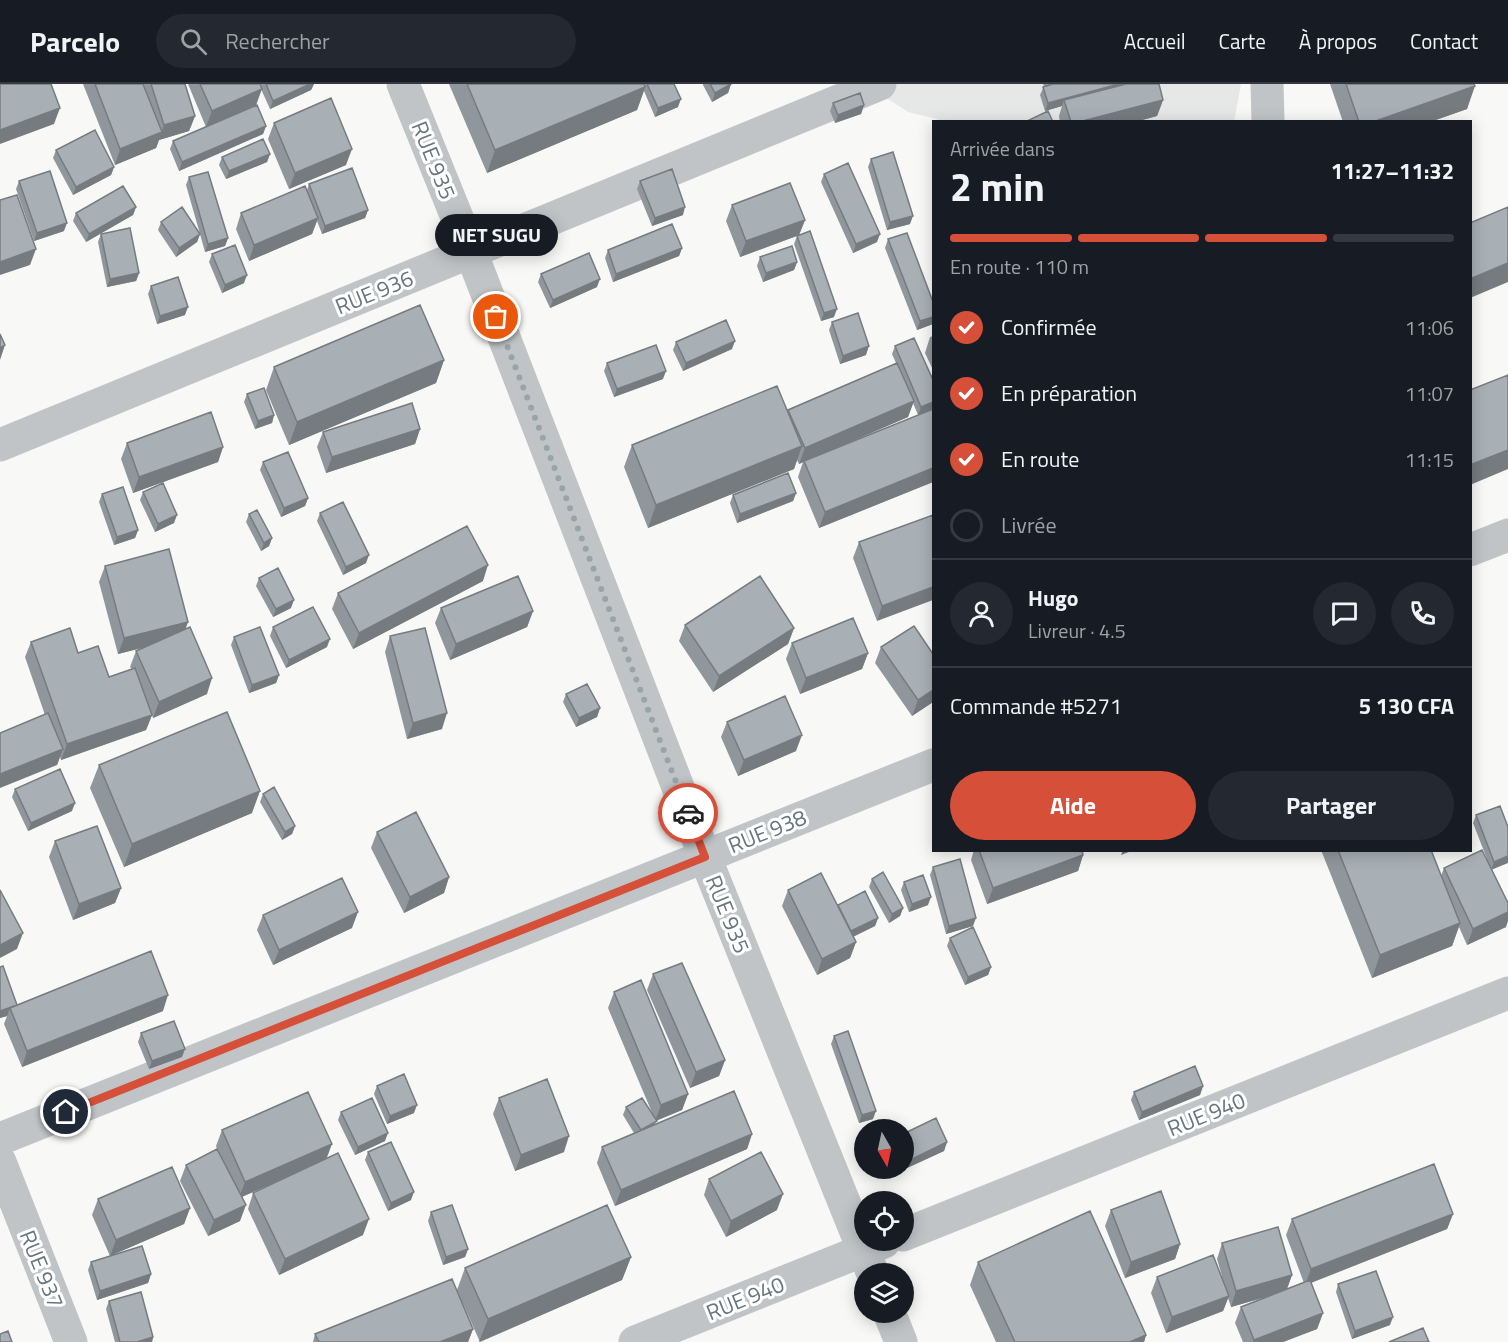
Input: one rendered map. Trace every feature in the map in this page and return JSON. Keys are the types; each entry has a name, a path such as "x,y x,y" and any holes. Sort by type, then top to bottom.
{"street":[{"name":"RUE 935","path":"403,84 471,252 705,857 875,1255"},
{"name":"RUE 936","path":"0,445 880,84"},
{"path":"1267,84 1268,120"},
{"path":"1472,549 1508,535"},
{"name":"RUE 938","path":"0,1139 932,765"},
{"name":"RUE 940","path":"914,1231 1508,993"},
{"name":"RUE 937","path":"0,1162 72,1342"},
{"name":"RUE 940","path":"635,1342 875,1255"},
{"path":"893,1323 901,1342"}],"shaded area":[{"path":"865,84 1241,84 1234,120 938,120 908,112"}],"building":[{"path":"0,84 51,84 60,108 0,130"},
{"path":"95,84 143,84 162,132 120,149"},
{"path":"151,84 185,84 195,116 164,125"},
{"path":"200,84 260,84 262,89 212,111"},
{"path":"266,84 310,84 273,101"},
{"path":"467,84 644,84 645,87 495,150"},
{"path":"647,84 674,84 681,99 658,108"},
{"path":"710,84 731,84 715,93"},
{"path":"1053,84 1119,84 1048,103 1043,87"},
{"path":"1126,84 1159,84 1163,100 1087,120 1070,120 1064,100"},
{"path":"1346,84 1474,84 1475,86 1379,120 1358,120"},
{"path":"860,93 864,105 838,115 833,103"},
{"path":"331,98 352,149 295,173 274,123"},
{"path":"257,105 266,126 182,162 173,141"},
{"path":"1048,111 1052,120 1029,120"},
{"path":"95,130 114,167 76,187 56,150"},
{"path":"263,139 270,154 229,171 222,157"},
{"path":"893,152 913,216 890,222 871,159"},
{"path":"848,163 880,234 856,244 824,174"},
{"path":"352,168 368,210 325,226 309,184"},
{"path":"672,169 685,207 655,218 640,181"},
{"path":"50,171 67,223 37,233 19,181"},
{"path":"208,172 228,238 208,244 189,177"},
{"path":"790,183 805,220 746,241 732,205"},
{"path":"123,186 136,207 89,234 76,213"},
{"path":"305,186 318,218 254,245 241,213"},
{"path":"17,195 36,249 0,262 0,200"},
{"path":"182,207 200,234 179,248 161,222"},
{"path":"1508,207 1508,263 1472,278 1472,222"},
{"path":"672,224 682,248 616,274 608,250"},
{"path":"130,228 139,273 110,279 101,234"},
{"path":"810,231 837,309 824,313 797,236"},
{"path":"907,233 932,299 932,317 920,321 888,239"},
{"path":"235,245 247,275 225,285 212,254"},
{"path":"792,246 797,262 766,273 760,257"},
{"path":"589,253 600,279 553,300 541,274"},
{"path":"178,277 188,307 160,316 151,286"},
{"path":"420,305 444,360 297,422 274,367"},
{"path":"858,313 869,346 843,356 832,322"},
{"path":"726,320 735,341 686,363 676,342"},
{"path":"0,334 5,345 0,348"},
{"path":"914,338 932,378 932,402 921,407 895,346"},
{"path":"656,345 666,371 617,389 607,363"},
{"path":"897,363 914,401 805,448 788,410"},
{"path":"1508,375 1508,450 1472,464 1472,389"},
{"path":"777,386 802,446 656,505 632,445"},
{"path":"264,388 274,415 258,421 247,394"},
{"path":"412,403 420,429 332,457 323,432"},
{"path":"932,409 932,468 825,512 804,461"},
{"path":"211,412 223,447 139,477 127,443"},
{"path":"288,452 308,498 284,508 263,462"},
{"path":"788,473 796,493 740,514 733,495"},
{"path":"163,483 177,515 158,524 143,492"},
{"path":"123,487 138,530 117,537 102,494"},
{"path":"343,502 369,555 346,567 320,513"},
{"path":"257,510 272,538 264,543 249,514"},
{"path":"932,515 932,587 882,606 859,542"},
{"path":"467,526 488,565 359,633 338,593"},
{"path":"169,549 188,622 124,638 105,566"},
{"path":"278,568 294,600 276,609 259,578"},
{"path":"518,576 533,611 456,644 441,608"},
{"path":"760,576 794,628 719,676 685,625"},
{"path":"313,607 330,639 289,660 273,627"},
{"path":"853,618 868,653 806,678 792,643"},
{"path":"914,626 932,653 932,691 918,700 881,647"},
{"path":"190,627 212,678 159,702 136,651"},
{"path":"260,627 279,675 252,685 234,637"},
{"path":"70,628 78,653 98,646 109,677 135,668 152,715 67,744 31,642"},
{"path":"425,628 447,713 413,723 390,636"},
{"path":"587,684 600,708 579,718 566,694"},
{"path":"785,696 802,735 744,760 727,722"},
{"path":"227,712 260,791 132,844 99,765"},
{"path":"48,713 63,749 0,774 0,733"},
{"path":"60,769 75,803 31,823 15,789"},
{"path":"274,787 295,826 285,832 263,794"},
{"path":"1500,806 1508,827 1508,856 1494,862 1476,815"},
{"path":"416,812 449,877 410,897 377,832"},
{"path":"97,826 121,888 79,904 55,841"},
{"path":"1482,850 1508,903 1508,912 1473,929 1444,868"},
{"path":"980,852 1082,852 1083,855 993,888"},
{"path":"1339,852 1432,852 1460,923 1380,955"},
{"path":"960,859 976,918 949,926 933,867"},
{"path":"883,872 903,908 892,914 872,879"},
{"path":"821,873 856,942 822,959 788,890"},
{"path":"923,875 931,897 912,904 904,882"},
{"path":"342,878 358,912 279,950 263,915"},
{"path":"0,890 23,933 0,945"},
{"path":"865,891 878,918 851,931 838,905"},
{"path":"973,927 991,967 968,977 950,938"},
{"path":"151,951 168,995 27,1051 10,1008"},
{"path":"682,963 725,1060 696,1072 653,974"},
{"path":"3,966 17,1005 0,1011 0,967"},
{"path":"641,980 688,1094 661,1105 614,992"},
{"path":"174,1021 185,1049 152,1061 141,1033"},
{"path":"848,1031 876,1111 862,1115 834,1036"},
{"path":"1195,1066 1203,1086 1142,1112 1134,1092"},
{"path":"404,1074 417,1105 390,1116 377,1086"},
{"path":"547,1079 569,1136 521,1155 499,1098"},
{"path":"734,1091 752,1134 621,1190 602,1147"},
{"path":"308,1092 332,1144 245,1182 222,1130"},
{"path":"372,1098 388,1133 358,1147 341,1112"},
{"path":"642,1098 657,1121 641,1130 626,1107"},
{"path":"936,1118 947,1142 914,1158 914,1129"},
{"path":"391,1142 414,1192 391,1203 368,1152"},
{"path":"217,1149 246,1205 214,1220 186,1165"},
{"path":"761,1152 783,1194 731,1221 709,1179"},
{"path":"338,1153 369,1219 285,1259 253,1193"},
{"path":"1434,1164 1453,1214 1311,1269 1292,1219"},
{"path":"172,1167 190,1208 116,1240 98,1199"},
{"path":"1161,1191 1180,1244 1131,1262 1111,1210"},
{"path":"452,1205 468,1249 446,1257 431,1212"},
{"path":"607,1205 631,1257 488,1319 465,1268"},
{"path":"1090,1211 1146,1335 1130,1342 1015,1342 978,1262"},
{"path":"1278,1227 1292,1275 1236,1291 1222,1243"},
{"path":"142,1246 151,1274 100,1291 91,1262"},
{"path":"1213,1255 1229,1296 1172,1317 1157,1277"},
{"path":"1376,1271 1393,1317 1355,1331 1338,1284"},
{"path":"452,1279 473,1329 440,1342 319,1342 315,1334"},
{"path":"1310,1280 1323,1313 1254,1340 1241,1307"},
{"path":"141,1292 153,1337 137,1342 120,1342 109,1301"},
{"path":"1423,1328 1429,1342 1389,1342"},
{"path":"8,1331 12,1342 0,1342 0,1334"}],"way so far":[{"path":"496,317 688,813"}],"place":[{"name":"NET SUGU","path":"496,317"}],"route":[{"path":"66,1112 705,857 688,813"}]}
